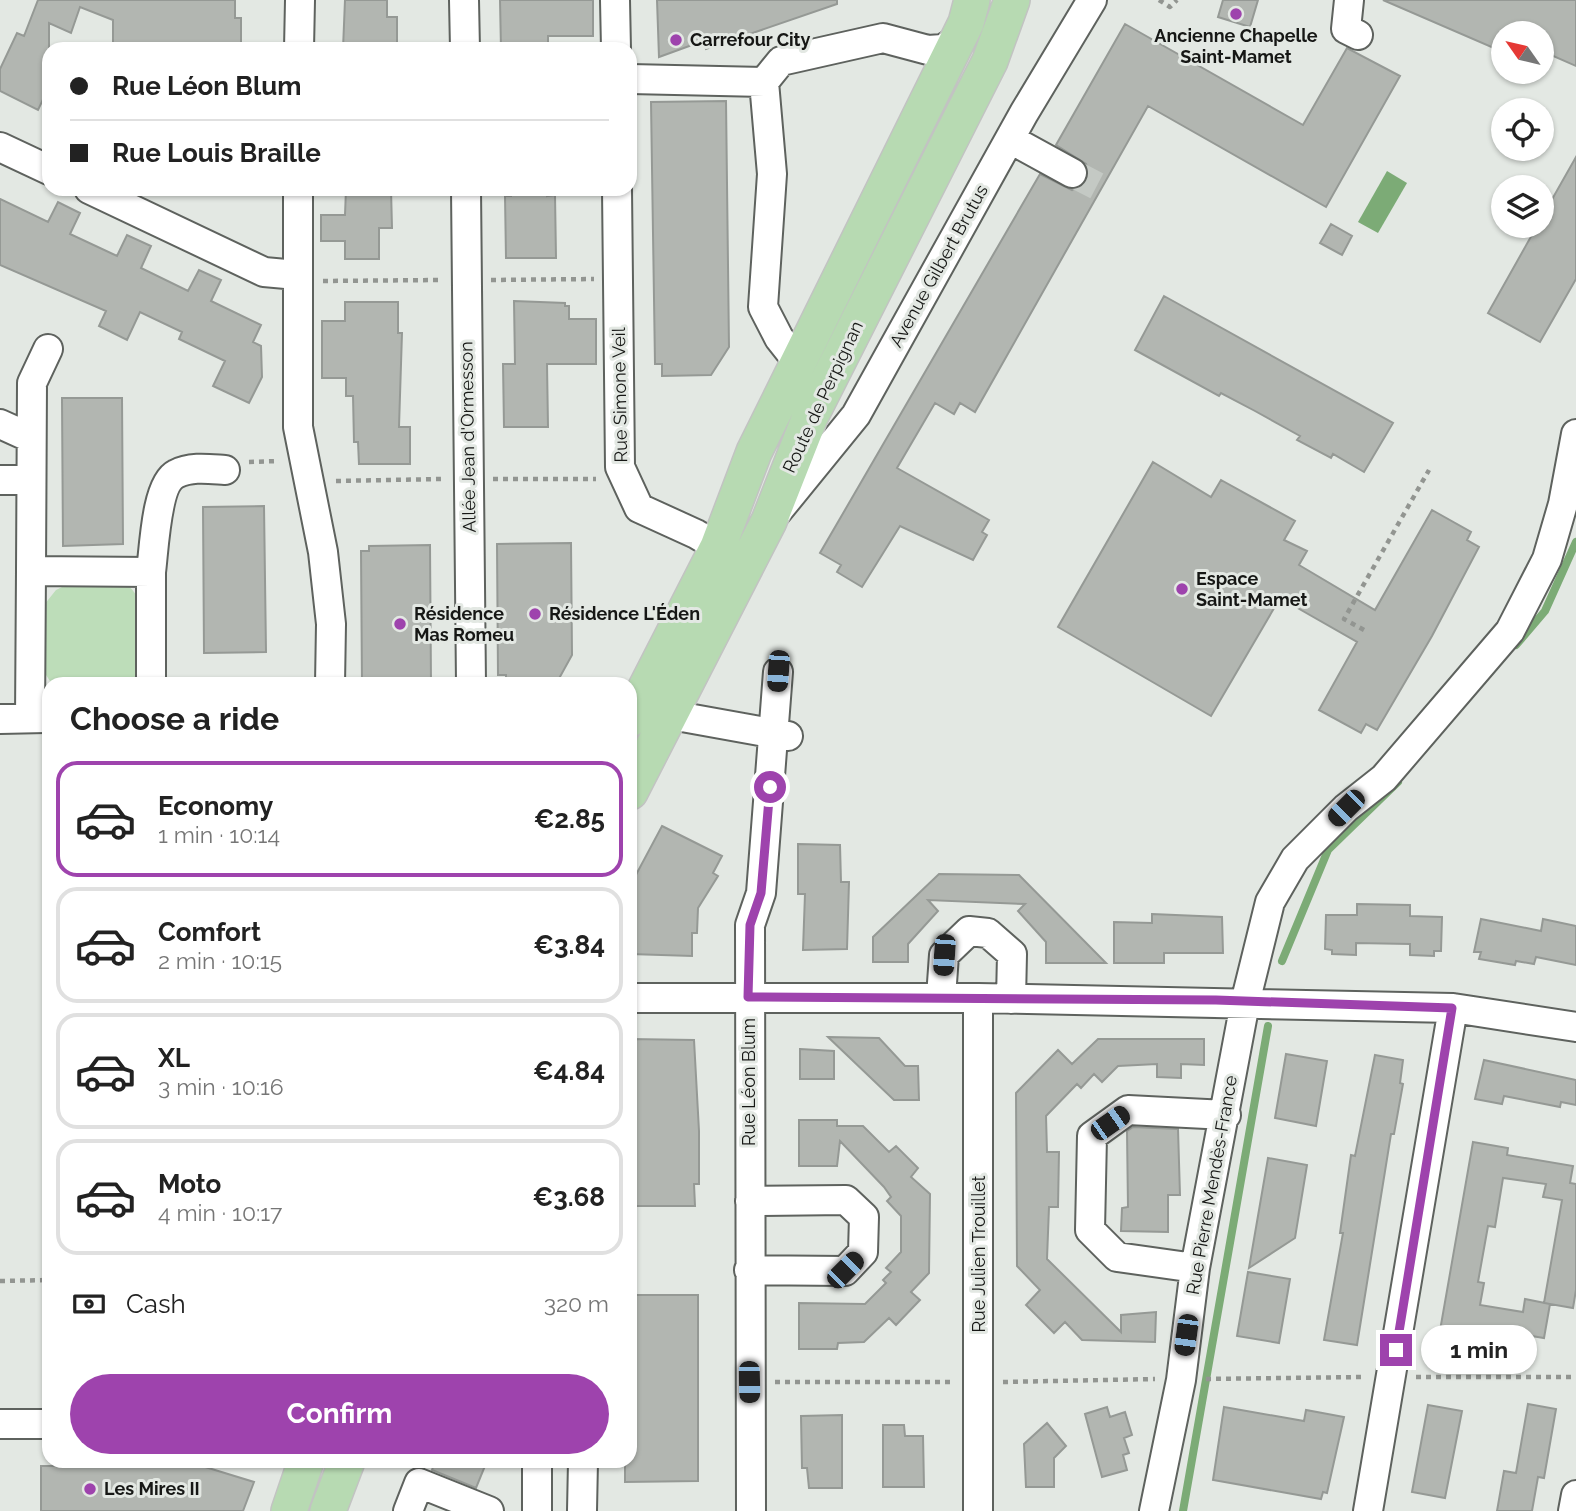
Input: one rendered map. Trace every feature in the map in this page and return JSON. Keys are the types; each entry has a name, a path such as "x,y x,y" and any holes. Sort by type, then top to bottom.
{"main road":[{"name":"Route de Perpignan","path":"637,705 718,547 754,452 957,40 972,0"},
{"name":"Route de Perpignan","path":"637,779 769,521 810,417 990,61 1012,0"},
{"path":"289,1511 304,1468"},
{"path":"328,1511 344,1468"}],"street":[{"path":"299,42 300,0"},
{"path":"464,0 465,42"},
{"path":"615,0 616,42"},
{"name":"Avenue Gilbert Brutus","path":"769,521 796,492 856,415 1010,139 1092,0"},
{"path":"1349,0 1346,29 1358,35"},
{"path":"798,362 779,338 763,307 772,174 764,82 781,61 883,38 928,50 943,49 957,40"},
{"path":"637,79 764,82"},
{"path":"1010,139 1072,173"},
{"path":"0,147 42,167"},
{"path":"104,196 264,272 297,278"},
{"path":"298,196 298,427 323,552 331,624 330,677"},
{"name":"Allée Jean d'Ormesson","path":"466,196 471,677"},
{"name":"Rue Simone Veil","path":"617,196 620,467 639,508 718,547"},
{"path":"0,719 39,718 31,571 32,383 48,349"},
{"path":"0,424 32,438"},
{"name":"Rue Pierre Mendès-France","path":"1154,1511 1181,1380 1195,1268 1245,1003 1270,902 1295,859 1346,808 1384,778 1510,631 1547,559 1563,504 1576,434"},
{"path":"151,677 151,572 158,517 167,484 177,473 190,469 225,470"},
{"path":"0,480 31,480"},
{"path":"31,571 151,572"},
{"name":"Rue Léon Blum","path":"751,1511 748,997 750,925 761,893 781,735 778,671"},
{"path":"670,715 781,735"},
{"path":"941,997 944,955 969,931 988,933 1012,954 1011,999"},
{"path":"637,998 941,997 1452,1008 1576,1027"},
{"name":"Rue Julien Trouillet","path":"978,998 978,1511"},
{"path":"1368,1511 1452,1008"},
{"path":"1195,1268 1117,1257 1090,1230 1092,1136 1128,1110 1226,1115"},
{"path":"750,1201 846,1200 864,1217 863,1252 845,1270 750,1270"},
{"path":"0,1424 42,1424"},
{"path":"537,1468 537,1511"},
{"path":"582,1511 583,1468"},
{"path":"408,1511 419,1483 489,1511"},
{"path":"1573,1511 1576,1495"}],"path":[{"path":"1159,0 1170,7 1177,0"},
{"path":"297,278 618,278"},
{"path":"225,470 237,462 286,461 308,481"},
{"path":"1364,630 1345,619 1429,470"},
{"path":"0,1281 42,1280"}],"shaded area":[{"path":"1387,171 1407,183 1378,233 1358,222"},
{"path":"101,582 120,583 130,588 141,609 143,639 140,677 47,677 44,605 56,590 70,583"}],"building":[{"path":"38,0 235,0 235,18 241,18 241,42 113,42 113,20 80,7 71,33 49,23 49,42 42,42 42,102 38,110 0,91 0,69 17,33 24,36"},
{"path":"345,0 387,0 387,17 397,17 397,42 343,42"},
{"path":"500,0 593,0 593,36 548,36 548,42 501,42"},
{"path":"657,0 837,0 837,4 706,49 703,41 659,57"},
{"name":"Ancienne Chapelle Saint-Mamet","path":"1223,0 1258,0 1250,27 1218,17"},
{"path":"1383,0 1576,0 1576,66 1554,56 1554,21 1491,21 1491,47"},
{"path":"1125,24 1303,125 1347,48 1400,76 1326,207 1148,106 975,412 960,403 954,414 935,403 897,468 989,520 982,532 987,535 973,560 900,526 862,587 837,572 841,565 820,553 1040,174 1072,190 1086,182 1089,173 1086,164 1056,145"},
{"path":"726,101 729,347 711,375 662,376 662,364 655,364 651,102"},
{"path":"1576,157 1576,279 1540,342 1488,313 1530,238 1554,238 1554,196"},
{"path":"346,196 391,196 392,228 379,228 379,259 345,259 345,241 321,241 321,215 345,215"},
{"path":"505,196 555,196 556,258 506,258"},
{"path":"0,199 48,222 58,202 80,213 70,234 117,256 127,235 151,246 141,268 188,291 199,270 221,280 211,301 261,325 253,342 261,346 262,377 249,403 213,386 225,361 179,339 182,332 140,312 127,340 99,326 106,311 0,265"},
{"path":"1331,224 1352,236 1342,255 1320,243"},
{"path":"1164,296 1393,423 1364,472 1333,454 1331,458 1297,440 1300,436 1135,350"},
{"path":"514,301 565,303 565,306 569,306 569,319 596,319 596,364 547,364 548,427 504,427 503,364 515,364"},
{"path":"345,302 398,302 398,333 402,333 399,427 410,427 410,464 359,464 358,442 354,442 353,396 346,396 346,378 322,378 322,321 345,321"},
{"path":"62,398 122,398 123,544 63,546"},
{"name":"Espace Saint-Mamet","path":"1153,462 1211,497 1221,480 1295,521 1284,540 1307,551 1299,565 1375,610 1432,510 1471,532 1467,540 1479,547 1432,636 1377,730 1366,724 1361,733 1319,710 1357,642 1280,598 1211,716 1058,627"},
{"path":"264,506 266,652 204,653 203,507"},
{"name":"Résidence L'Éden","path":"571,543 572,655 560,677 498,675 497,544"},
{"name":"Résidence Mas Romeu","path":"430,545 431,677 362,677 361,551 369,551 369,546"},
{"path":"662,826 722,856 713,873 718,876 698,908 697,933 692,933 692,956 637,954 637,873"},
{"path":"798,844 840,845 841,882 849,882 847,949 803,950 805,894 798,894"},
{"path":"939,874 1019,875 1106,963 1046,963 1046,942 1018,911 1025,904 928,900 938,911 908,944 908,962 873,962 873,937"},
{"path":"1357,904 1410,905 1410,916 1442,917 1441,951 1434,951 1434,956 1410,955 1410,944 1356,943 1356,955 1332,954 1332,950 1325,949 1326,915 1357,915"},
{"path":"1152,914 1222,917 1223,953 1164,953 1164,963 1114,963 1114,922 1152,923"},
{"path":"1481,919 1541,931 1543,919 1576,926 1576,965 1536,957 1534,964 1516,961 1515,965 1479,959 1481,952 1474,952"},
{"path":"828,1037 879,1038 905,1066 918,1066 919,1100 894,1100"},
{"path":"637,1039 694,1040 699,1131 699,1184 694,1184 695,1206 637,1206"},
{"path":"1098,1039 1204,1039 1204,1065 1181,1064 1181,1078 1157,1077 1157,1064 1118,1066 1102,1082 1094,1074 1081,1088 1077,1084 1046,1116 1047,1152 1059,1152 1058,1207 1049,1207 1047,1259 1121,1332 1121,1315 1156,1312 1155,1342 1082,1340 1065,1322 1054,1333 1026,1305 1040,1290 1017,1266 1016,1093 1058,1050 1072,1064"},
{"path":"800,1049 834,1051 834,1079 800,1079"},
{"path":"1286,1054 1327,1061 1316,1126 1275,1118"},
{"path":"1375,1055 1403,1060 1400,1083 1403,1084 1394,1134 1391,1134 1357,1345 1324,1340 1343,1233 1340,1233 1351,1155 1355,1156"},
{"path":"1484,1060 1576,1080 1576,1105 1561,1102 1560,1107 1504,1096 1502,1104 1475,1099"},
{"path":"799,1120 837,1120 837,1126 863,1126 889,1152 896,1146 918,1168 911,1177 930,1194 929,1273 911,1292 920,1300 896,1325 889,1318 864,1342 838,1343 837,1349 799,1349 799,1303 865,1304 886,1283 883,1280 891,1272 886,1268 901,1252 901,1216 887,1201 891,1197 884,1187 840,1141 837,1166 799,1166"},
{"path":"1133,1127 1178,1129 1180,1195 1168,1195 1168,1232 1121,1231 1122,1208 1128,1207 1127,1131"},
{"path":"1473,1142 1508,1148 1507,1155 1573,1166 1570,1183 1576,1184 1576,1290 1573,1308 1550,1304 1544,1338 1477,1327 1475,1341 1460,1338 1459,1346 1438,1342","holes":["1503,1178 1546,1184 1543,1197 1562,1200 1544,1303 1525,1299 1523,1312 1480,1305 1484,1283 1478,1282 1488,1226 1495,1227"]},
{"path":"1268,1158 1307,1165 1295,1238 1249,1268"},
{"path":"1248,1272 1290,1279 1279,1343 1237,1336"},
{"path":"637,1295 698,1295 698,1481 625,1482 625,1468 637,1468"},
{"path":"1528,1404 1556,1409 1544,1478 1538,1477 1532,1511 1497,1511 1504,1471 1516,1473"},
{"path":"1428,1405 1462,1411 1445,1498 1412,1492"},
{"path":"1107,1407 1110,1417 1125,1412 1132,1435 1124,1438 1129,1453 1123,1455 1127,1470 1102,1477 1085,1414"},
{"path":"1224,1407 1304,1421 1306,1410 1344,1417 1327,1493 1323,1492 1321,1499 1213,1480"},
{"path":"842,1415 842,1488 809,1488 807,1468 802,1468 801,1416"},
{"path":"1047,1423 1066,1446 1054,1458 1054,1487 1026,1487 1024,1444"},
{"path":"883,1425 904,1425 905,1436 923,1436 924,1487 883,1487"},
{"path":"41,1466 208,1468 254,1482 243,1511 41,1511"},
{"path":"433,1468 484,1468 476,1488"}],"waterway":[{"path":"1516,645 1545,611 1576,542"},
{"path":"1282,961 1328,850 1398,782"},
{"path":"1183,1511 1268,1026"}],"tunnel":[{"path":"1072,173 1097,186"}],"place":[{"name":"Ancienne Chapelle Saint-Mamet","path":"1236,14"},
{"name":"Carrefour City","path":"676,40"},
{"name":"Espace Saint-Mamet","path":"1182,589"},
{"name":"Résidence L'Éden","path":"535,614"},
{"name":"Résidence Mas Romeu","path":"400,624"},
{"name":"Les Mires II","path":"90,1489"}],"route":[{"path":"770,787 761,893 750,925 748,997 1216,1000 1283,1005 1452,1008 1396,1350"}]}
